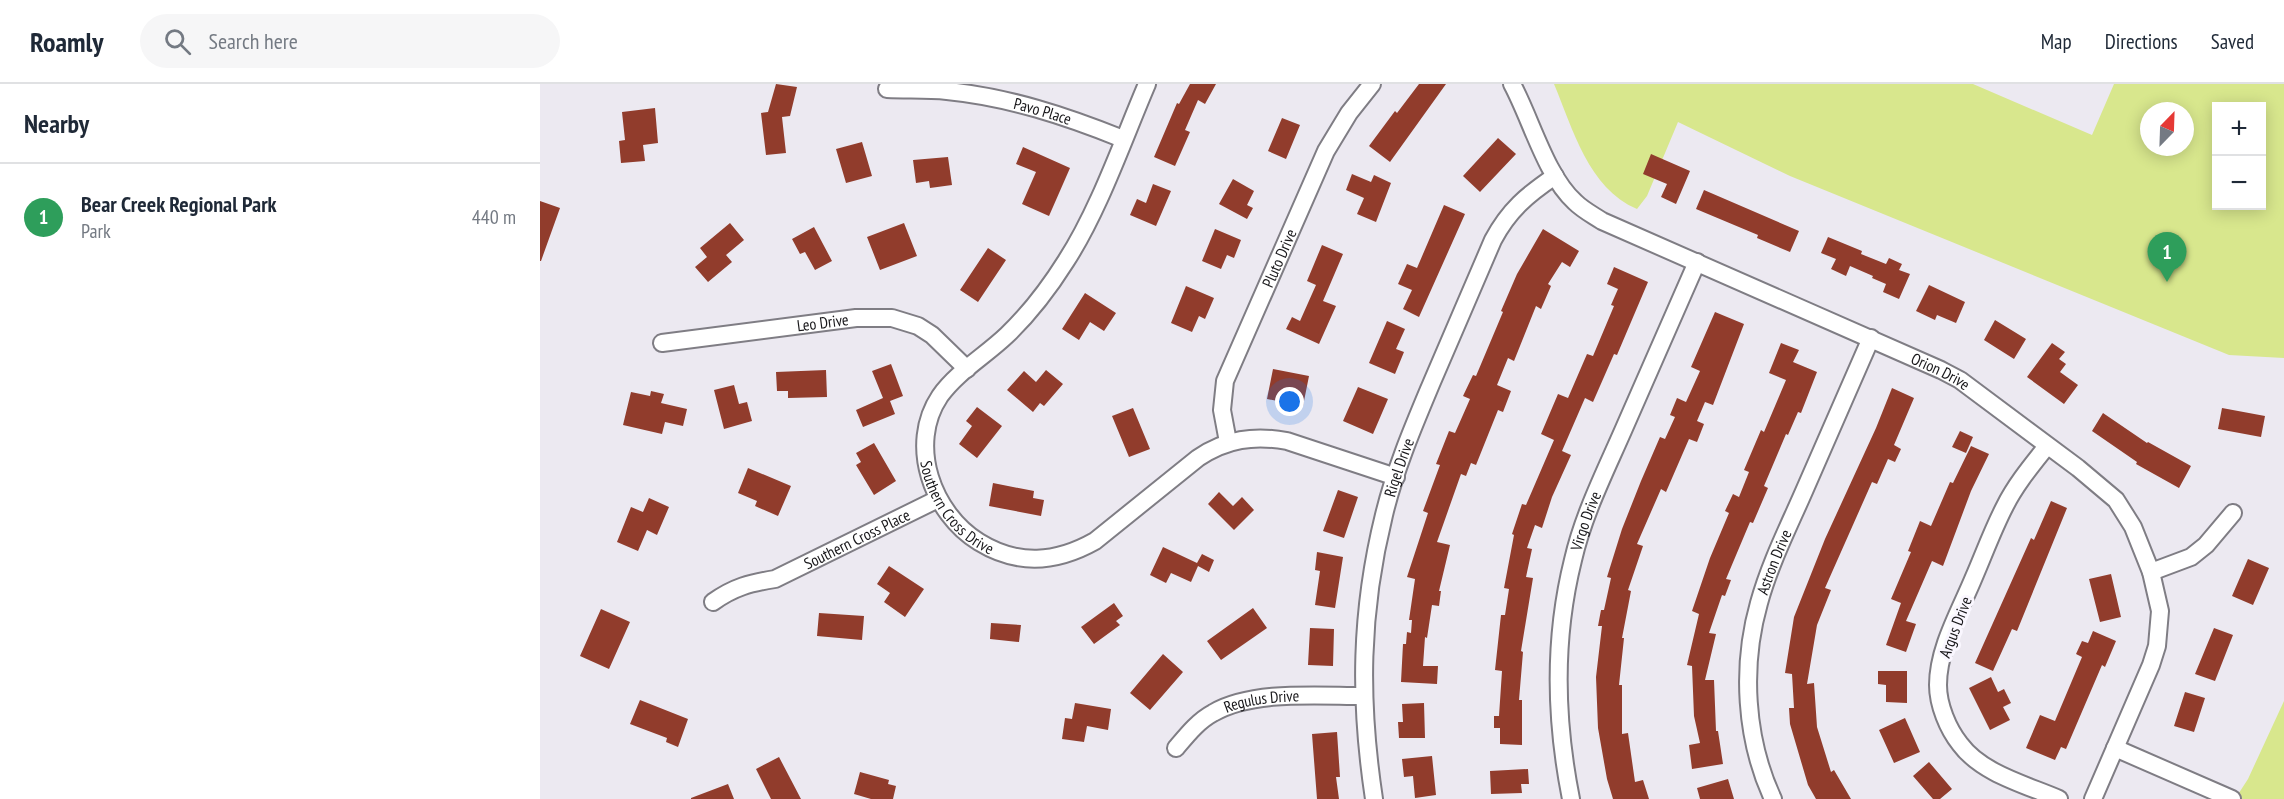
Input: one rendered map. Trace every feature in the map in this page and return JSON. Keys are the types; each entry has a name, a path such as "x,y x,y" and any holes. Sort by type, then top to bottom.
{"street":[{"name":"Southern Cross Drive","path":"1148,84 1096,204 1067,259 1027,314 1006,336 950,384 939,398 928,428 926,447 930,481 938,499 960,528 990,549 1007,555 1041,559 1059,557 1078,551 1095,541 1198,458 1228,442 1255,437 1287,441 1396,477"},
{"name":"Pluto Drive","path":"1228,442 1222,410 1225,381 1326,151 1349,113 1372,84"},
{"name":"Orion Drive","path":"1512,84 1555,176 1574,201 1602,221 1924,361 1960,380 2078,468 2116,500 2133,527 2151,572 2160,611 2157,646 2151,665 2093,799"},
{"name":"Pavo Place","path":"887,89 946,91 1006,101 1065,116 1123,139"},
{"name":"Rigel Drive","path":"1374,799 1363,696 1364,656 1370,583 1384,513 1413,429 1493,240 1502,223 1524,197 1555,176"},
{"name":"Virgo Drive","path":"1572,799 1565,766 1558,696 1562,619 1573,558 1593,497 1697,262"},
{"name":"Leo Drive","path":"662,343 856,318 892,318 918,326 932,334 967,369"},
{"name":"Astron Drive","path":"1773,799 1762,769 1750,720 1748,673 1754,624 1776,555 1871,338"},
{"name":"Argus Drive","path":"2047,446 2005,506 1947,642 1939,671 1938,687 1940,701 1951,730 1960,745 1971,756 1987,767 2059,799"},
{"name":"Southern Cross Place","path":"713,602 729,591 775,579 938,499"},
{"path":"2151,572 2192,557 2206,545 2232,513"},
{"name":"Regulus Drive","path":"1176,748 1197,725 1212,713 1244,701 1293,697 1363,696"},
{"path":"2115,748 2232,799"}],"green space":[{"path":"1554,84 1973,84 2092,135 2114,84 2284,84 2284,358 2229,355 1790,176 1678,122 1647,196 1637,209 1606,187 1584,156"},
{"path":"2284,701 2284,799 2235,799 2248,779"}],"building":[{"path":"776,84 797,87 790,116 782,117 786,153 766,155 761,113 768,112"},
{"path":"1190,84 1216,84 1205,104 1198,100 1185,130 1190,132 1175,166 1154,157 1177,103 1179,104"},
{"path":"1419,84 1446,84 1390,162 1369,146"},
{"path":"655,108 658,143 643,145 645,161 621,163 619,141 625,140 622,112"},
{"path":"1282,118 1300,125 1286,159 1268,151"},
{"path":"1498,138 1516,154 1480,192 1463,176"},
{"path":"862,142 872,176 846,183 836,149"},
{"path":"1023,147 1070,168 1049,216 1022,204 1036,172 1016,164"},
{"path":"1651,154 1690,171 1676,204 1661,197 1667,184 1643,174"},
{"path":"948,157 952,185 930,188 929,181 916,183 913,160"},
{"path":"1352,174 1371,182 1374,175 1391,183 1376,222 1357,214 1364,198 1346,190"},
{"path":"1233,179 1254,191 1247,205 1253,208 1247,219 1219,204"},
{"path":"1153,184 1171,191 1156,226 1130,215 1137,199 1146,203"},
{"path":"1704,190 1799,231 1790,252 1757,238 1758,235 1696,209"},
{"path":"540,201 560,208 541,261 540,261"},
{"path":"1444,205 1465,214 1419,317 1403,309 1412,290 1398,284 1407,264 1417,268"},
{"path":"730,223 744,240 726,255 732,262 708,282 695,267 707,257 700,248"},
{"path":"904,223 917,256 880,270 867,237"},
{"path":"814,227 832,261 815,270 805,252 800,254 792,239"},
{"path":"1215,229 1241,240 1234,258 1227,255 1221,269 1202,261"},
{"path":"1543,229 1579,251 1570,267 1562,262 1548,284 1551,286 1541,309 1536,306 1514,361 1508,358 1497,385 1511,391 1503,412 1498,410 1476,465 1471,463 1466,476 1461,474 1437,542 1450,545 1439,591 1441,591 1439,606 1432,605 1427,638 1425,637 1423,666 1438,666 1437,684 1401,682 1403,644 1406,644 1407,632 1411,633 1412,620 1409,620 1415,579 1407,577 1428,513 1423,511 1440,465 1436,464 1449,431 1455,433 1470,399 1463,396 1473,375 1476,376 1517,274"},
{"path":"1828,237 1886,264 1889,258 1902,264 1899,270 1910,274 1899,299 1883,292 1886,284 1872,278 1873,276 1850,266 1846,276 1831,269 1836,259 1821,253"},
{"path":"1322,245 1343,254 1323,301 1336,306 1319,344 1286,329 1292,317 1300,321 1316,285 1307,281"},
{"path":"988,248 1006,260 978,302 960,290"},
{"path":"1614,267 1648,282 1617,355 1614,354 1593,402 1585,398 1562,451 1571,455 1552,497 1542,528 1535,525 1527,548 1532,549 1526,577 1533,578 1521,651 1523,652 1519,700 1522,700 1522,745 1500,744 1500,728 1494,728 1494,716 1499,716 1502,671 1495,670 1501,615 1505,615 1509,589 1504,588 1514,535 1512,534 1522,504 1526,505 1554,440 1541,434 1558,394 1568,398 1587,354 1593,356 1614,306 1611,305 1618,289 1607,284"},
{"path":"1929,285 1965,302 1956,323 1937,315 1935,320 1916,311"},
{"path":"1186,286 1214,298 1205,319 1199,316 1192,332 1171,323"},
{"path":"1085,293 1116,313 1104,331 1090,322 1079,340 1062,329"},
{"path":"1715,312 1744,324 1713,405 1705,402 1697,421 1704,424 1697,442 1689,439 1666,492 1661,489 1637,544 1643,546 1628,590 1631,591 1622,638 1624,638 1619,685 1622,685 1622,734 1628,733 1635,782 1643,780 1649,799 1613,799 1598,728 1596,677 1602,626 1598,626 1611,578 1607,577 1622,529 1641,481 1660,437 1665,439 1675,417 1670,415 1677,398 1686,402 1700,371 1691,367"},
{"path":"1995,320 2026,339 2014,359 1984,340"},
{"path":"1387,321 1405,329 1396,349 1404,352 1395,374 1369,363"},
{"path":"1781,343 1799,350 1793,362 1817,372 1801,413 1798,412 1788,435 1786,434 1764,486 1768,488 1753,523 1750,522 1726,579 1731,580 1725,596 1722,595 1709,633 1716,634 1705,680 1714,680 1716,731 1718,731 1723,764 1692,769 1689,745 1700,743 1694,716 1692,666 1687,665 1699,614 1692,611 1710,558 1729,513 1725,511 1733,494 1739,497 1749,472 1744,470 1761,430 1764,432 1786,380 1769,373"},
{"path":"2052,343 2065,352 2059,359 2066,364 2060,372 2078,385 2064,404 2027,377"},
{"path":"891,364 903,396 890,401 895,414 863,427 856,410 883,398 872,371"},
{"path":"1273,369 1309,376 1303,406 1267,399"},
{"path":"826,370 827,397 788,398 788,391 777,391 776,372"},
{"path":"1046,370 1063,384 1044,406 1040,403 1033,412 1007,390 1024,371 1036,382"},
{"path":"734,385 739,404 747,402 752,421 724,429 714,390"},
{"path":"1358,387 1388,399 1373,434 1343,421"},
{"path":"1892,388 1914,398 1894,445 1901,449 1895,462 1888,459 1877,484 1872,482 1825,588 1831,590 1817,625 1807,684 1814,683 1817,727 1831,772 1834,770 1851,799 1816,799 1808,785 1790,724 1789,708 1794,708 1792,674 1785,673 1794,617 1825,539"},
{"path":"651,391 664,394 661,403 687,409 683,426 665,422 662,434 623,425 631,392 650,396"},
{"path":"977,407 1002,426 977,458 959,444 972,426 966,421"},
{"path":"1133,408 1150,449 1129,457 1112,416"},
{"path":"2222,408 2265,416 2261,437 2218,429"},
{"path":"2103,413 2147,443 2191,466 2179,488 2136,464 2137,462 2092,431"},
{"path":"1960,431 1973,437 1966,453 1952,447"},
{"path":"874,443 896,481 874,495 856,465 861,462 856,453"},
{"path":"1971,446 1989,454 1971,491 1943,566 1932,561 1906,621 1916,624 1906,652 1886,645 1901,603 1891,599 1911,552 1908,551 1920,521 1931,526 1950,482 1953,483"},
{"path":"748,468 791,486 778,516 755,506 757,501 738,493"},
{"path":"993,483 1034,491 1033,498 1044,500 1041,516 989,506"},
{"path":"1338,490 1358,497 1344,538 1323,531"},
{"path":"1219,492 1233,506 1242,497 1254,510 1234,530 1208,504"},
{"path":"649,498 669,507 657,535 647,530 638,551 617,542 631,507 643,512"},
{"path":"2051,501 2067,508 2017,631 2012,629 1993,671 1975,663 2031,538 2034,540"},
{"path":"1163,547 1197,563 1202,554 1214,560 1209,572 1198,566 1191,582 1171,573 1166,583 1150,575"},
{"path":"1317,552 1343,557 1335,608 1315,605 1320,571 1315,570"},
{"path":"2248,559 2269,568 2253,605 2232,596"},
{"path":"889,566 924,589 905,617 884,602 890,593 877,584"},
{"path":"2111,574 2121,617 2100,622 2089,579"},
{"path":"1114,603 1123,616 1116,621 1120,625 1094,644 1081,627"},
{"path":"1253,608 1267,628 1221,660 1207,641"},
{"path":"601,609 630,622 609,669 580,656"},
{"path":"819,613 864,616 862,640 817,636"},
{"path":"991,623 1021,625 1019,642 990,639"},
{"path":"1310,628 1334,629 1333,666 1308,665"},
{"path":"2214,628 2233,635 2215,681 2195,674"},
{"path":"2093,631 2116,641 2105,667 2102,665 2066,749 2061,747 2055,760 2026,748 2040,715 2055,721 2082,657 2076,654 2082,641 2088,643"},
{"path":"1163,654 1183,672 1150,710 1130,693"},
{"path":"1878,671 1907,671 1907,703 1886,702 1886,685 1878,684"},
{"path":"1991,677 1998,692 2004,689 2011,703 2003,707 2010,720 1990,730 1969,688"},
{"path":"2185,692 2205,698 2194,732 2174,726"},
{"path":"640,700 688,719 678,747 666,742 667,738 630,724"},
{"path":"1075,703 1111,709 1108,730 1087,726 1084,742 1062,739 1065,718 1072,719"},
{"path":"1424,703 1425,738 1399,738 1398,722 1403,722 1402,704"},
{"path":"1905,718 1920,752 1894,763 1879,730"},
{"path":"1337,732 1340,777 1336,777 1339,799 1317,799 1312,734"},
{"path":"1432,756 1436,795 1415,798 1413,776 1404,777 1402,759"},
{"path":"779,757 801,799 771,799 756,769"},
{"path":"1929,762 1952,789 1940,799 1933,799 1913,776"},
{"path":"1528,769 1529,784 1521,784 1522,793 1491,794 1490,771"},
{"path":"860,772 889,780 888,784 896,786 893,799 871,799 854,794"},
{"path":"1728,779 1734,799 1700,799 1697,788"},
{"path":"728,784 734,799 691,799 691,798"}],"place":[{"name":"Bear Creek Regional Park","path":"2167,282"}]}
